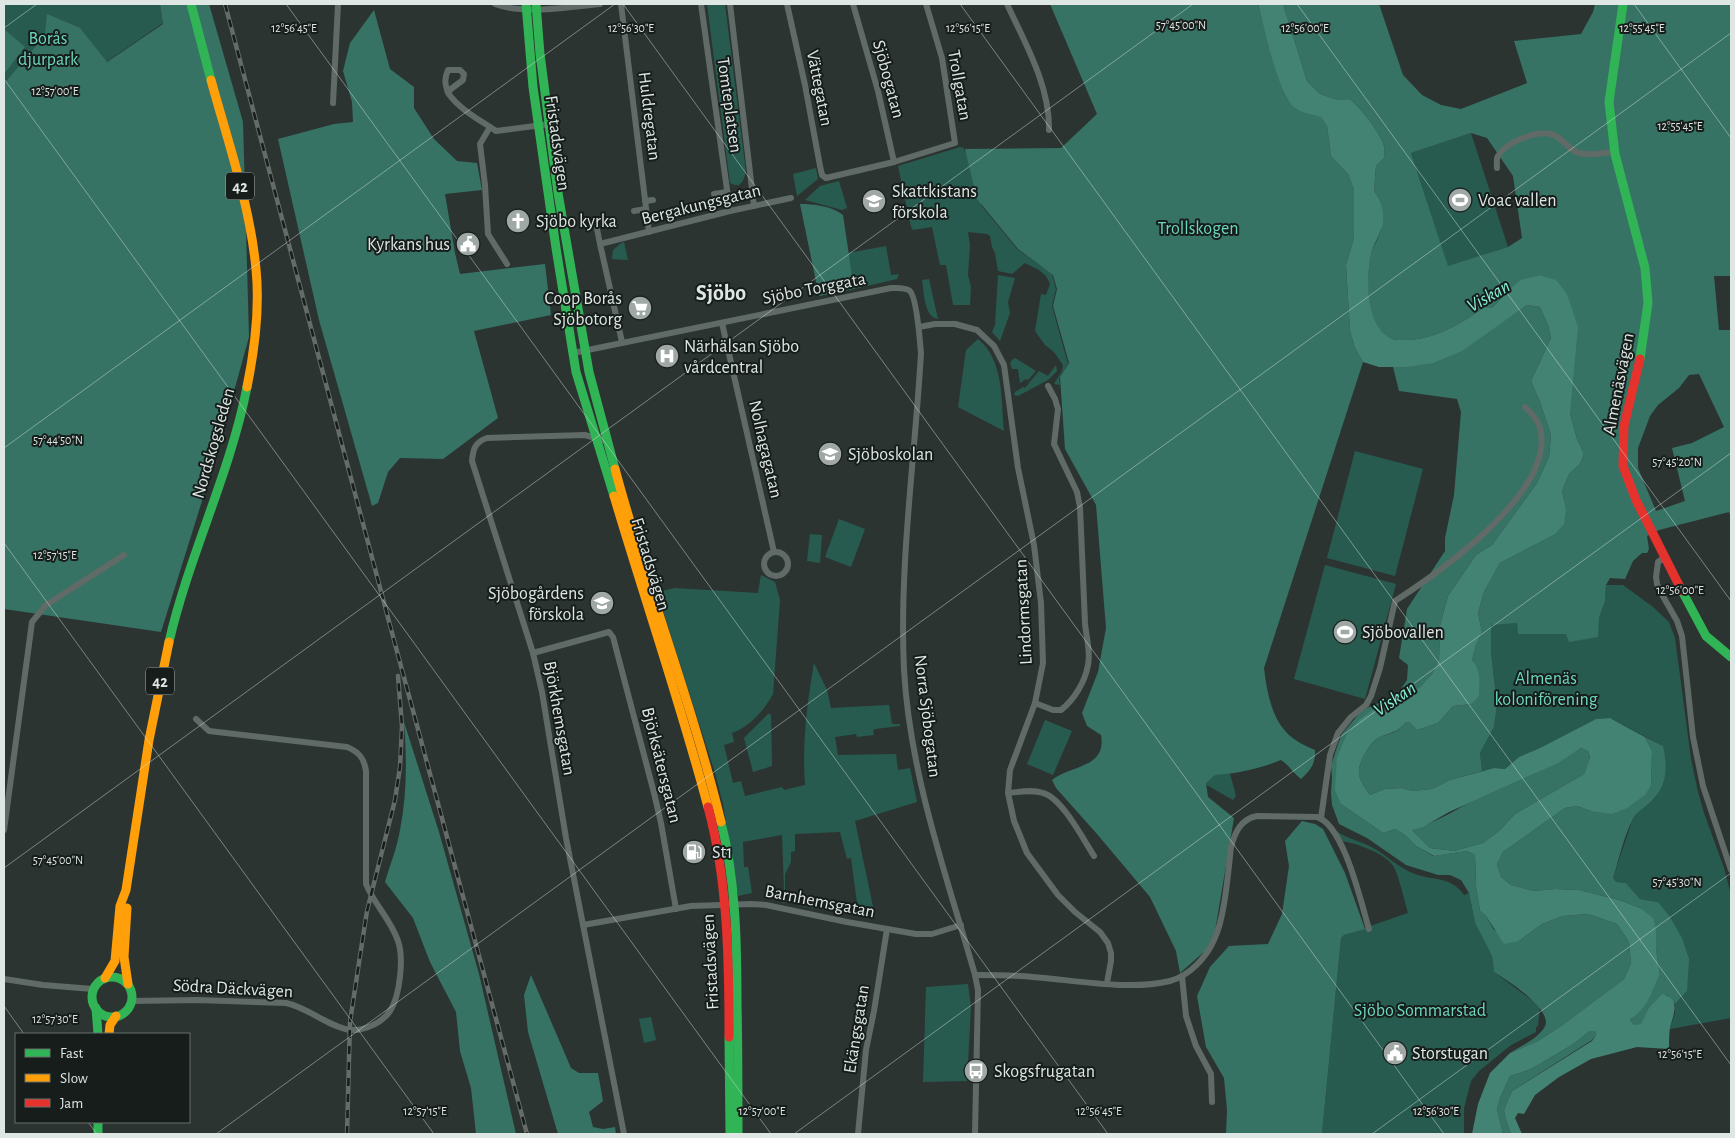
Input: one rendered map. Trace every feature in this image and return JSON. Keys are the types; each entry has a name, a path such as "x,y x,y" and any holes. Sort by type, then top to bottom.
{"street":[{"name":"Nordskogsleden","path":"128,984 124,956 127,907 126,890 147,750 165,657 182,593 237,427 249,372 257,308 256,266 245,208 191,4"},
{"path":"333,103 338,4"},
{"path":"495,4 513,9 531,6 561,8 600,4"},
{"name":"Huldregatan","path":"621,4 649,232"},
{"name":"Tomteplatsen","path":"701,4 730,211"},
{"name":"Tomteplatsen","path":"730,4 754,206"},
{"name":"Vättegatan","path":"788,4 806,85 820,166 824,177 830,178 894,162"},
{"name":"Sjöbogatan","path":"853,4 878,91 894,162"},
{"name":"Trollgatan","path":"894,162 955,143 942,58 926,4"},
{"path":"1007,4 1038,74 1049,114 1049,130"},
{"name":"Almenäsvägen","path":"1623,4 1609,102 1614,151 1645,268 1648,296 1641,354 1624,426 1623,466 1636,500 1695,618 1706,636 1731,657"},
{"name":"Fristadsvägen","path":"531,6 540,54 558,193 588,372 631,528 709,772 726,841 734,905 738,987 738,1134"},
{"name":"Fristadsvägen","path":"531,6 530,55 556,248 576,372 647,606 699,768 721,869 729,1015 730,1134"},
{"path":"448,93 461,108 496,131 550,124"},
{"path":"490,127 480,144 488,234 507,264"},
{"path":"1497,168 1497,157 1506,147 1523,137 1542,134 1553,134 1577,152 1589,154 1614,151"},
{"path":"714,194 727,192"},
{"name":"Bergakungsgatan","path":"600,244 730,211 791,198"},
{"path":"645,201 653,200"},
{"path":"634,211 646,209"},
{"path":"597,229 622,342"},
{"name":"Sjöbo Torggata","path":"573,353 891,288 905,289 912,295"},
{"name":"Norra Sjöbogatan","path":"912,295 919,327 921,362 902,604 904,672 916,766 936,846 975,975 979,1006 975,1134"},
{"name":"Nolhagagatan","path":"722,323 774,552"},
{"name":"Lindormsgatan","path":"919,327 935,324 955,324 977,330 994,346 1004,365 1018,468 1034,545 1041,603 1043,663 1035,703 1010,770 1008,793 1014,822 1027,853 1058,895 1075,912 1095,927 1108,943 1112,953 1107,983"},
{"path":"1035,703 1053,710 1061,710 1069,704 1082,682 1089,664 1085,626 1080,507 1077,492 1054,444 1058,409 1048,386"},
{"path":"1321,818 1330,755 1338,733 1351,716 1366,705 1371,696 1380,668 1395,601 1439,571 1495,523 1512,504 1535,470 1539,458 1541,433 1539,424 1525,407"},
{"name":"Björkhemsgatan","path":"606,441 586,435 487,438 476,445 473,450 472,465 533,653 542,692 566,838 624,1134"},
{"path":"4,830 32,622 46,605 124,555"},
{"path":"1665,557 1658,562 1656,577 1660,591 1681,629 1690,713 1699,768 1706,799 1731,870"},
{"name":"Björksätersgatan","path":"533,653 609,632 613,637 662,823 676,909"},
{"name":"Södra Däckvägen","path":"132,1001 197,1000 286,1003 298,1006 339,1026 356,1030 366,1028 384,1018 390,1011 397,992 401,964 398,943 395,933 366,884 366,771 362,758 348,747 209,731 196,719"},
{"path":"1008,793 1036,791 1053,797 1061,805 1094,856"},
{"path":"975,975 1033,976 1135,985 1170,981 1182,976 1206,954 1218,932 1234,836 1240,825 1257,816 1283,815 1321,818 1329,825 1349,863 1369,929"},
{"name":"Nordskogsleden","path":"104,978 115,961 120,906 126,890"},
{"name":"Barnhemsgatan","path":"583,925 691,906 766,904 924,935 961,925"},
{"name":"Ekängsgatan","path":"858,1134 866,1050 887,929"},
{"path":"1182,976 1186,1016 1196,1046 1211,1074 1212,1102"},
{"path":"104,978 120,978 128,984"},
{"name":"42","path":"93,989 104,978"},
{"path":"4,979 42,985 93,989 92,1001 96,1008 104,1015 116,1016"},
{"name":"42","path":"128,984 132,992 132,1001"},
{"path":"109,1033 110,1025 116,1016 126,1011 132,1001"},
{"path":"96,1008 98,1033"}],"green space":[{"name":"Borås djurpark","path":"4,4 160,4 163,23 4,132"},
{"path":"160,4 209,4 243,122 249,337 217,453 161,632 4,609 4,84 45,35 47,14 80,28 107,62 163,24"},
{"path":"707,4 725,4 746,172 743,181 739,185 730,183"},
{"name":"Trollskogen","path":"1050,4 1258,4 1275,66 1296,109 1321,116 1327,126 1331,156 1348,174 1354,190 1354,238 1346,265 1350,331 1355,348 1363,362 1264,668 1269,697 1280,725 1294,739 1315,750 1315,759 1310,770 1301,779 1281,760 1249,770 1215,775 1206,783 1208,797 1234,818 1214,937 1205,951 1180,973 1176,951 1150,897 1056,788 1052,780 1093,760 1099,754 1101,746 1101,735 1087,726 1082,713 1098,672 1106,628 1096,505 1065,449 1060,377 1069,363 1053,306 1057,289 1053,275 1018,249 977,199 965,149 1061,148 1097,114"},
{"path":"1283,4 1379,4 1403,75 1422,95 1441,105 1461,109 1527,83 1514,41 1581,34 1593,12 1595,4 1731,4 1731,276 1714,276 1719,330 1731,330 1731,517 1729,512 1659,530 1647,536 1649,549 1647,553 1642,553 1633,561 1625,579 1610,578 1606,585 1605,601 1599,618 1598,637 1569,642 1566,634 1518,634 1517,623 1491,625 1491,652 1497,705 1494,727 1480,753 1482,771 1450,780 1432,789 1412,791 1401,788 1385,789 1370,795 1360,777 1359,770 1363,757 1375,740 1396,731 1405,723 1409,722 1417,730 1438,723 1453,706 1471,704 1478,681 1478,670 1472,660 1482,632 1478,613 1484,592 1500,563 1554,535 1566,508 1562,491 1569,474 1580,464 1584,454 1577,439 1570,413 1539,275 1517,284 1492,308 1483,308 1465,320 1435,335 1414,340 1395,340 1383,333 1376,325 1369,302 1368,277 1371,255 1382,227 1381,206 1374,191 1376,166 1384,158 1384,146 1379,134 1370,121 1351,100 1338,100 1320,94 1307,81","holes":["1471,133 1487,138 1513,176 1522,238 1508,247 1448,266 1411,153","1699,374 1724,427 1692,443 1672,448 1685,501 1656,511 1638,468 1638,448 1650,416 1658,405 1679,388 1689,375"]},
{"path":"374,10 390,69 414,87 414,108 434,139 457,161 477,163 482,190 445,194 460,274 545,264 551,315 474,331 498,418 443,459 400,458 388,472 378,503 372,506 319,320 278,139 334,124 353,122 352,102 343,71 350,43"},
{"path":"4,29 25,47 4,74"},
{"name":"Voac vallen","path":"1471,133 1508,247 1448,267 1411,153"},
{"path":"960,147 964,148 983,165 987,194 981,205 1017,249 1052,274 1056,289 1052,306 1068,364 1059,378 1060,385 1054,384 1062,371 1063,365 1035,331 1041,294 1046,295 1050,284 1043,274 1025,263 1012,274 998,271 990,236 968,232 970,245 968,275 971,287 970,305 953,305 946,265 940,265 932,227 913,230 911,227 898,166"},
{"path":"816,168 818,179 797,196 793,174"},
{"path":"839,181 847,208 842,210 805,200 820,186"},
{"path":"800,204 828,208 843,215 854,289 819,296"},
{"path":"624,242 628,260 612,259 613,250"},
{"path":"886,246 891,275 899,274 897,279 854,289 848,253"},
{"path":"998,275 1015,278 1008,302 1010,313 1000,341 992,332 995,325"},
{"path":"929,279 938,319 933,317 927,309 922,280"},
{"path":"1527,305 1540,307 1548,325 1551,338 1531,381 1551,435 1549,457 1537,483 1492,545 1476,555 1448,596 1440,626 1439,660 1432,674 1420,687 1400,700 1374,709 1341,804 1383,833 1395,829 1405,835 1416,846 1433,856 1467,851 1475,855 1476,886 1480,911 1486,916 1494,930 1519,941 1542,924 1563,916 1588,914 1617,924 1629,942 1631,963 1624,979 1538,1041 1510,1053 1537,1036 1544,1028 1546,1021 1537,1005 1494,972 1492,956 1475,923 1469,893 1461,880 1450,875 1438,875 1406,865 1367,838 1339,824 1332,805 1331,766 1342,734 1358,715 1365,709 1394,696 1407,680 1408,665 1399,658 1407,609 1445,551 1445,538 1454,495 1461,412 1457,399 1399,391 1393,367 1407,367 1502,322"},
{"path":"978,339 993,358 997,369 1000,381 1004,431 958,407 966,350"},
{"path":"1015,358 1036,371 1028,380 1026,379 1020,383 1018,369 1012,369 1010,363"},
{"path":"1056,365 1057,371 1048,380 1018,396 1014,395 1015,392 1023,387 1025,388 1039,371 1048,376"},
{"path":"1355,451 1423,469 1395,576 1327,558"},
{"path":"839,519 865,529 851,567 825,557"},
{"path":"810,534 822,535 820,563 807,561"},
{"name":"Sjöbovallen","path":"1325,565 1396,584 1365,699 1294,679"},
{"path":"761,575 775,582 780,600 773,694 766,706 756,717 738,731 732,733 734,742 724,745 733,783 741,781 745,796 782,787 784,790 805,785 804,754 806,724 814,663 827,690 831,708 889,705 892,724 900,724 900,726 875,729 873,731 874,735 857,737 856,734 835,737 838,755 896,754 898,770 910,768 917,802 855,821 875,916 798,906 858,910 851,858 847,859 840,832 795,834 795,851 791,852 791,862 785,874 785,903 782,903 784,890 782,835 743,842 744,867 748,867 752,893 738,896 723,804 715,773 657,592 675,588 758,593"},
{"name":"Almenäs koloniförening","path":"1606,585 1623,585 1653,607 1669,622 1675,638 1691,759 1698,792 1724,868 1731,895 1731,1018 1670,1029 1675,1013 1675,1004 1687,991 1658,902 1640,899 1626,883 1615,882 1613,878 1632,821 1639,811 1655,797 1663,746 1610,718 1596,719 1519,757 1505,769 1494,768 1482,771 1480,753 1494,727 1497,705 1491,652 1491,624 1517,623 1519,634 1566,634 1599,618 1605,601"},
{"path":"768,714 771,714 772,766 753,772 744,738"},
{"path":"1045,720 1072,731 1053,775 1027,764"},
{"path":"404,722 439,832 479,974 516,1134 476,1134 471,1088 460,1051 456,1012 430,962 413,918 385,882 399,837 404,803 406,763"},
{"path":"1645,737 1663,746 1666,766 1664,779 1655,797 1633,819 1624,840 1613,878 1616,882 1626,883 1640,899 1658,902 1670,917 1682,938 1689,959 1687,991 1675,1004 1667,995 1648,1009 1641,1025 1634,1025 1630,1020 1645,1004 1660,975 1656,949 1656,930 1640,908 1619,900 1579,890 1555,889 1534,891 1511,885 1501,877 1497,864 1503,852 1565,808 1577,806 1591,811 1651,784 1652,751"},
{"path":"1581,748 1588,751 1590,759 1584,774 1515,814 1500,830 1483,843 1454,851 1430,848 1411,829 1434,821 1541,770"},
{"path":"1225,755 1236,796 1233,800 1198,780"},
{"path":"1302,821 1315,824 1323,829 1345,873 1365,929 1344,935 1341,938 1322,1134 1226,1134 1227,1110 1224,1078 1206,1047 1197,996 1210,967 1229,946 1268,944 1282,914 1289,866 1285,841"},
{"name":"Sjöbo Sommarstad","path":"1336,831 1375,849 1408,871 1452,884 1464,895 1469,893 1475,923 1492,956 1494,972 1540,1006 1536,1032 1511,1045 1479,1071 1471,1081 1464,1108 1464,1134 1322,1134 1341,938 1344,935 1408,913 1398,877 1390,862 1371,850 1342,841"},
{"path":"531,975 571,1068 579,1073 598,1073 603,1101 589,1112 593,1127 603,1129 615,1127 616,1134 558,1134 528,1032 524,995"},
{"path":"968,984 971,1007 967,1081 923,1082 926,987"},
{"path":"651,1017 656,1040 644,1043 639,1019"},
{"path":"1590,1031 1595,1031 1596,1035 1592,1040 1512,1091 1504,1110 1511,1134 1503,1134 1497,1109 1510,1076 1531,1069 1572,1045"}],"shaded area":[{"path":"1258,4 1283,4 1307,81 1320,94 1338,100 1351,100 1370,121 1382,140 1384,158 1376,166 1374,191 1382,206 1383,223 1371,255 1368,289 1372,313 1383,333 1392,339 1399,340 1414,340 1435,335 1465,320 1483,308 1492,308 1521,280 1539,275 1556,280 1567,294 1578,327 1570,413 1577,439 1584,454 1580,464 1569,474 1562,491 1566,508 1564,524 1554,535 1500,563 1484,592 1478,613 1482,632 1472,660 1479,672 1479,696 1471,704 1453,706 1438,723 1417,730 1409,722 1405,723 1396,730 1378,738 1366,752 1359,770 1361,780 1370,795 1385,789 1401,788 1412,791 1432,789 1450,780 1494,768 1505,769 1519,757 1596,719 1610,718 1645,737 1652,751 1651,785 1645,795 1627,808 1612,814 1591,811 1577,806 1565,808 1503,852 1497,864 1501,877 1511,885 1534,891 1555,889 1579,890 1619,900 1640,908 1653,918 1656,930 1656,949 1660,975 1645,1005 1630,1020 1634,1025 1641,1024 1648,1009 1662,994 1668,996 1675,1008 1670,1028 1669,1049 1637,1047 1591,1059 1559,1077 1535,1095 1524,1114 1518,1113 1515,1118 1522,1134 1511,1134 1506,1120 1504,1110 1512,1091 1592,1041 1596,1035 1595,1031 1590,1031 1572,1045 1531,1069 1510,1076 1497,1109 1503,1134 1472,1134 1478,1104 1490,1073 1510,1053 1538,1041 1624,979 1631,963 1629,942 1617,924 1588,914 1563,916 1542,924 1519,941 1504,944 1486,916 1480,911 1476,886 1475,855 1467,851 1434,856 1416,846 1405,835 1395,829 1383,833 1341,804 1335,790 1337,757 1347,734 1359,720 1374,709 1400,700 1420,687 1432,674 1439,660 1440,626 1448,596 1476,555 1492,545 1537,483 1549,457 1551,435 1531,381 1551,338 1548,325 1540,307 1527,305 1462,351 1433,363 1407,367 1379,367 1363,362 1355,348 1350,331 1346,265 1354,238 1354,190 1348,174 1331,156 1327,126 1321,117 1295,108 1283,89 1277,75","holes":["1581,748 1588,751 1590,758 1584,774 1515,814 1500,830 1483,843 1454,851 1430,848 1412,830 1423,827 1449,812 1558,763"]}],"railway":[{"path":"225,4 527,1134"},
{"path":"347,1134 350,1022 367,911 395,800 400,767 402,726 398,676"}],"traffic: fast":[{"path":"191,4 211,80"},
{"path":"526,4 533,87 576,372 614,496"},
{"path":"536,4 540,54 558,193 589,372 615,469"},
{"path":"1623,4 1609,102 1615,154 1645,268 1648,303 1640,359"},
{"path":"169,642 187,578 240,419 247,387"},
{"path":"1682,591 1706,636 1731,657"},
{"path":"721,822 730,867 736,936 738,1134"},
{"path":"108,977 116,977 123,980 129,986 132,997 129,1008 123,1014 116,1017 108,1017 101,1014 95,1008 92,1001 92,993 95,986 101,980 108,977"},
{"path":"96,1008 98,1033"},
{"path":"729,1037 730,1134"},
{"path":"98,1123 98,1134"}],"traffic: slow":[{"path":"211,80 244,197 256,269 256,328 247,387"},
{"path":"615,469 641,558 697,733 721,822"},
{"path":"614,496 708,807"},
{"path":"105,978 115,961 120,906 126,890 149,740 169,642"},
{"path":"127,908 124,957 128,984"},
{"path":"109,1033 110,1025 116,1016"}],"traffic: jam":[{"path":"1640,359 1624,426 1623,466 1636,500 1682,591"},
{"path":"708,807 720,863 726,921 729,1037"}],"place":[{"name":"Voac vallen","path":"1460,200"},
{"name":"Skattkistans förskola","path":"874,201"},
{"name":"Sjöbo kyrka","path":"518,221"},
{"name":"Kyrkans hus","path":"468,244"},
{"name":"Coop Borås Sjöbotorg","path":"640,308"},
{"name":"Närhälsan Sjöbo vårdcentral","path":"667,356"},
{"name":"Sjöboskolan","path":"830,454"},
{"name":"Sjöbogårdens förskola","path":"602,603"},
{"name":"Sjöbovallen","path":"1345,632"},
{"name":"St1","path":"694,852"},
{"name":"Storstugan","path":"1395,1053"},
{"name":"Skogsfrugatan","path":"976,1071"}],"district":[{"name":"Sjöbo","path":"721,292"}],"water label":[{"name":"Viskan","path":"1488,295"},
{"name":"Viskan","path":"1394,698"}]}
